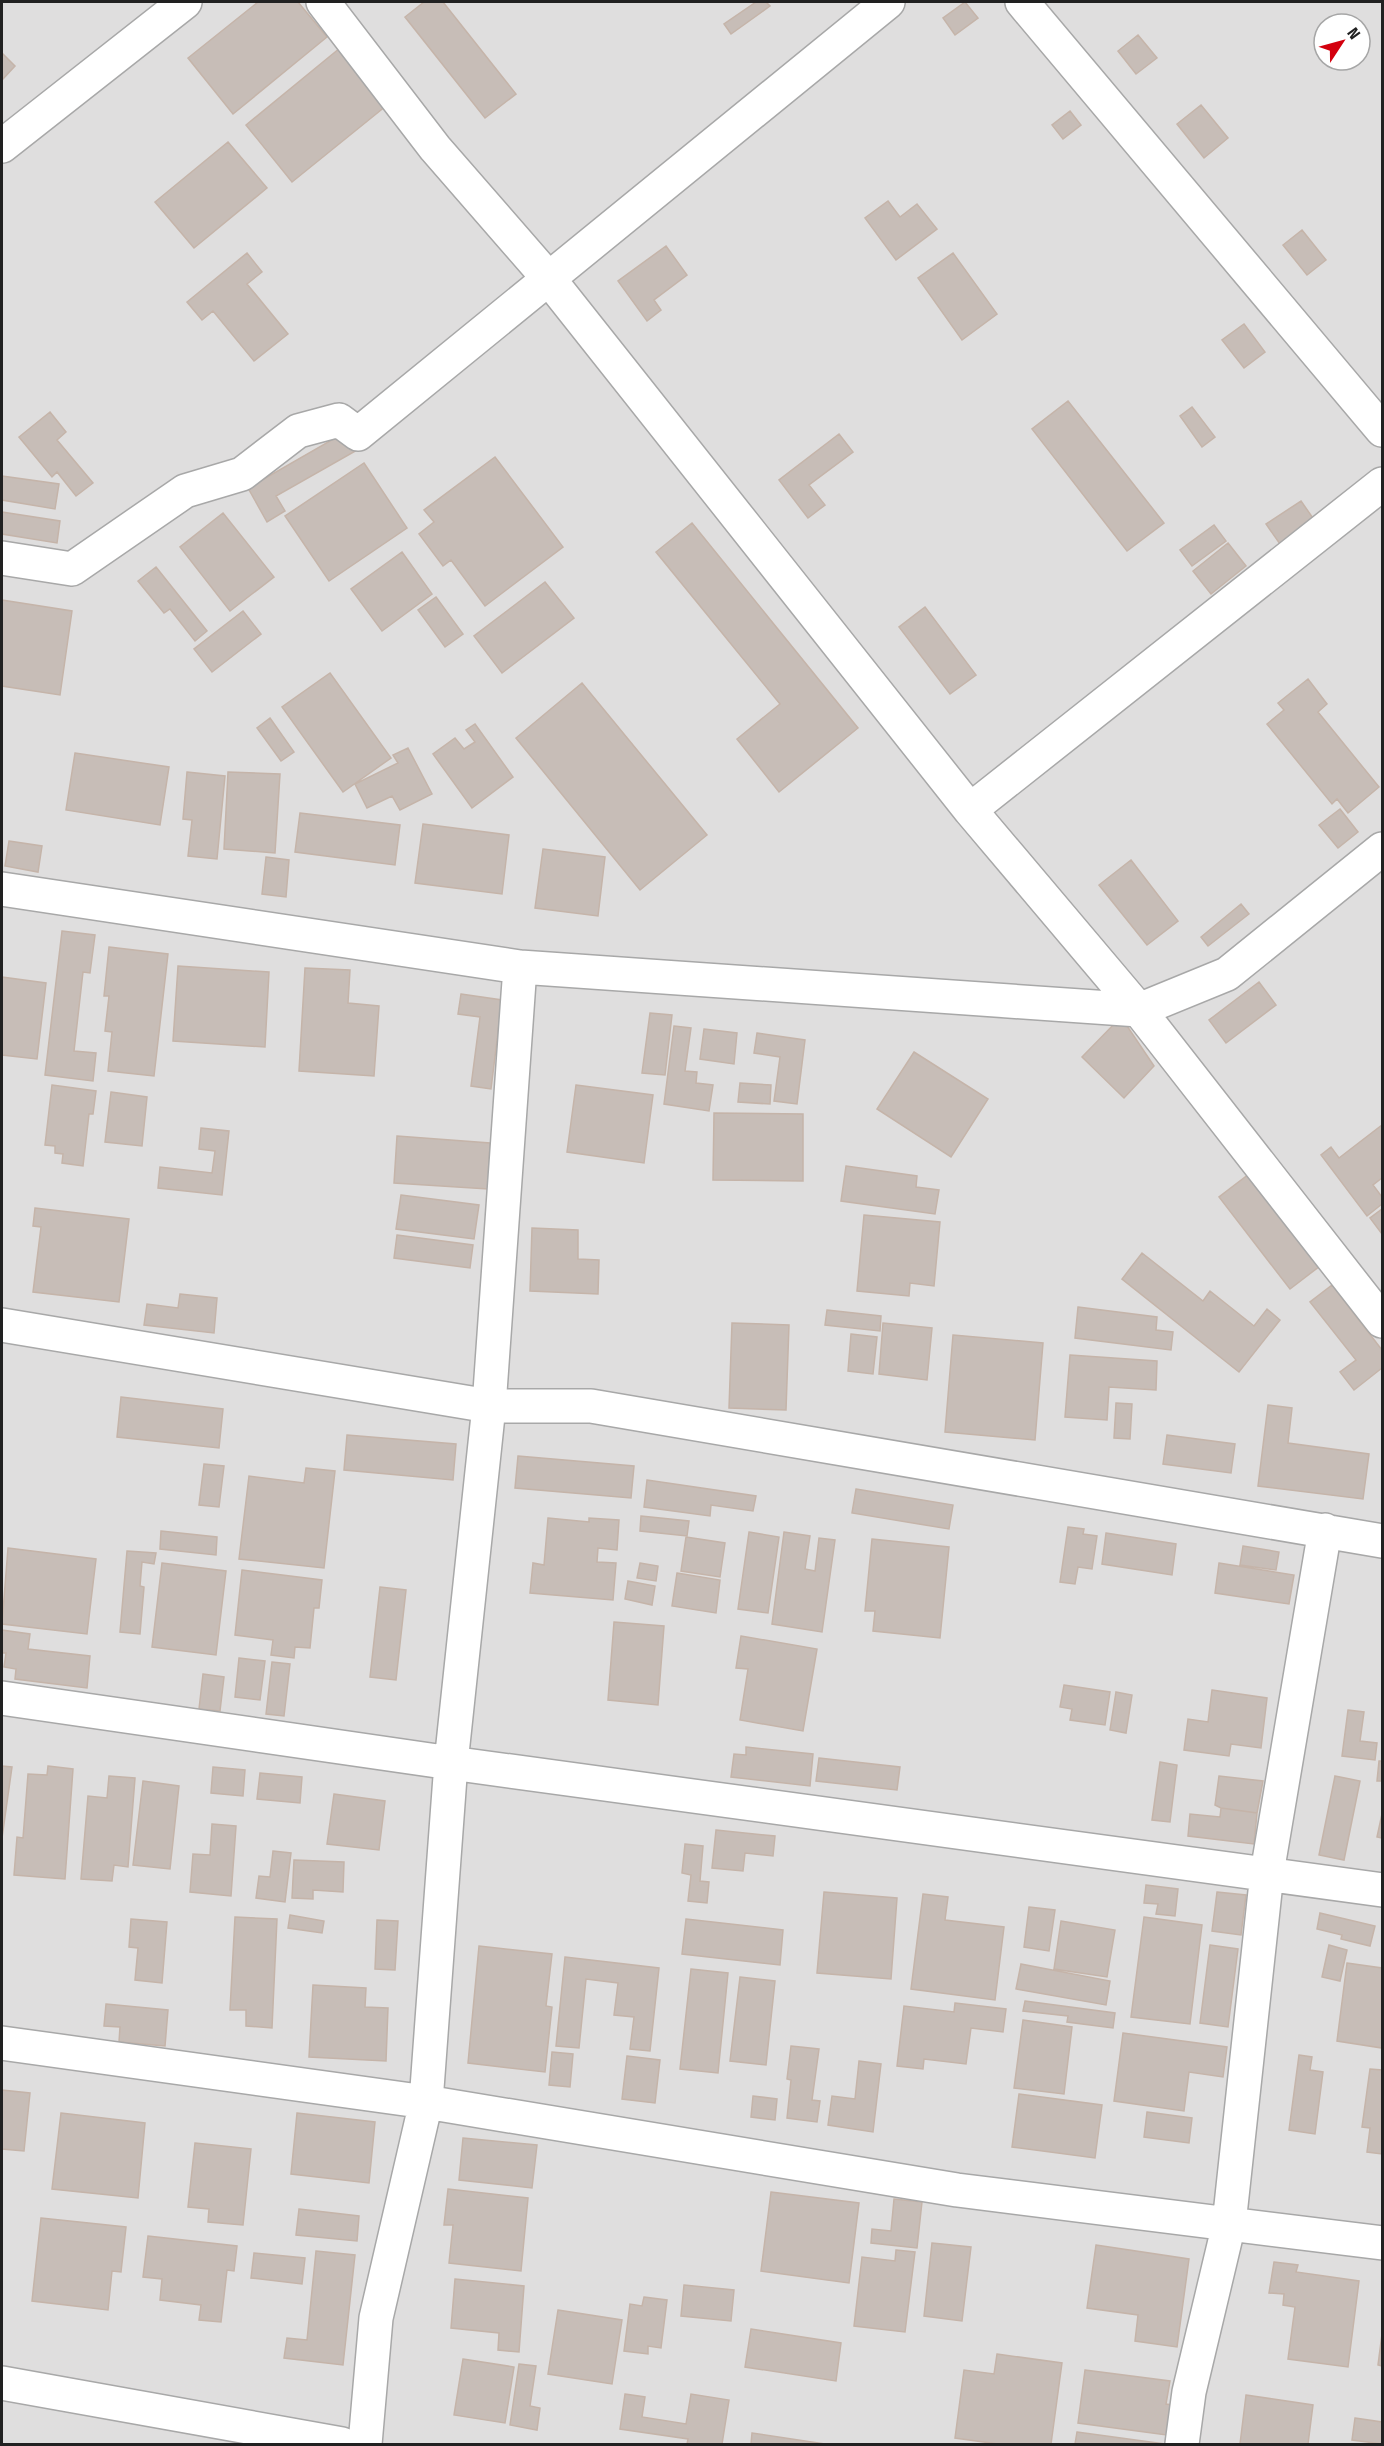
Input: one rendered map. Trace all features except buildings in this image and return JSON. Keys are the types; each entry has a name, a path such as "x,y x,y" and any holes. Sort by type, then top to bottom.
{"street":[{"path":"4,139 185,2"},
{"path":"323,2 435,148 549,279 970,810 1139,1010 1383,1322"},
{"path":"2,558 72,569 185,491 242,474 298,431 339,420 358,434 888,2"},
{"path":"1022,2 1383,430"},
{"path":"970,810 1383,484"},
{"path":"2,889 520,967 1139,1010 1227,974 1383,849"},
{"path":"365,2445 376,2318 426,2102 451,1763 489,1406 520,967"},
{"path":"2,1324 489,1406 591,1406 1383,1541"},
{"path":"1182,2445 1189,2392 1228,2224 1267,1873 1325,1530"},
{"path":"2,1698 451,1763 1383,1890"},
{"path":"2,2043 426,2102 957,2190 1383,2243"},
{"path":"2,2383 342,2445"}],"shaded area":[{"path":"2,2 1382,2 1382,2444 2,2444"}]}
